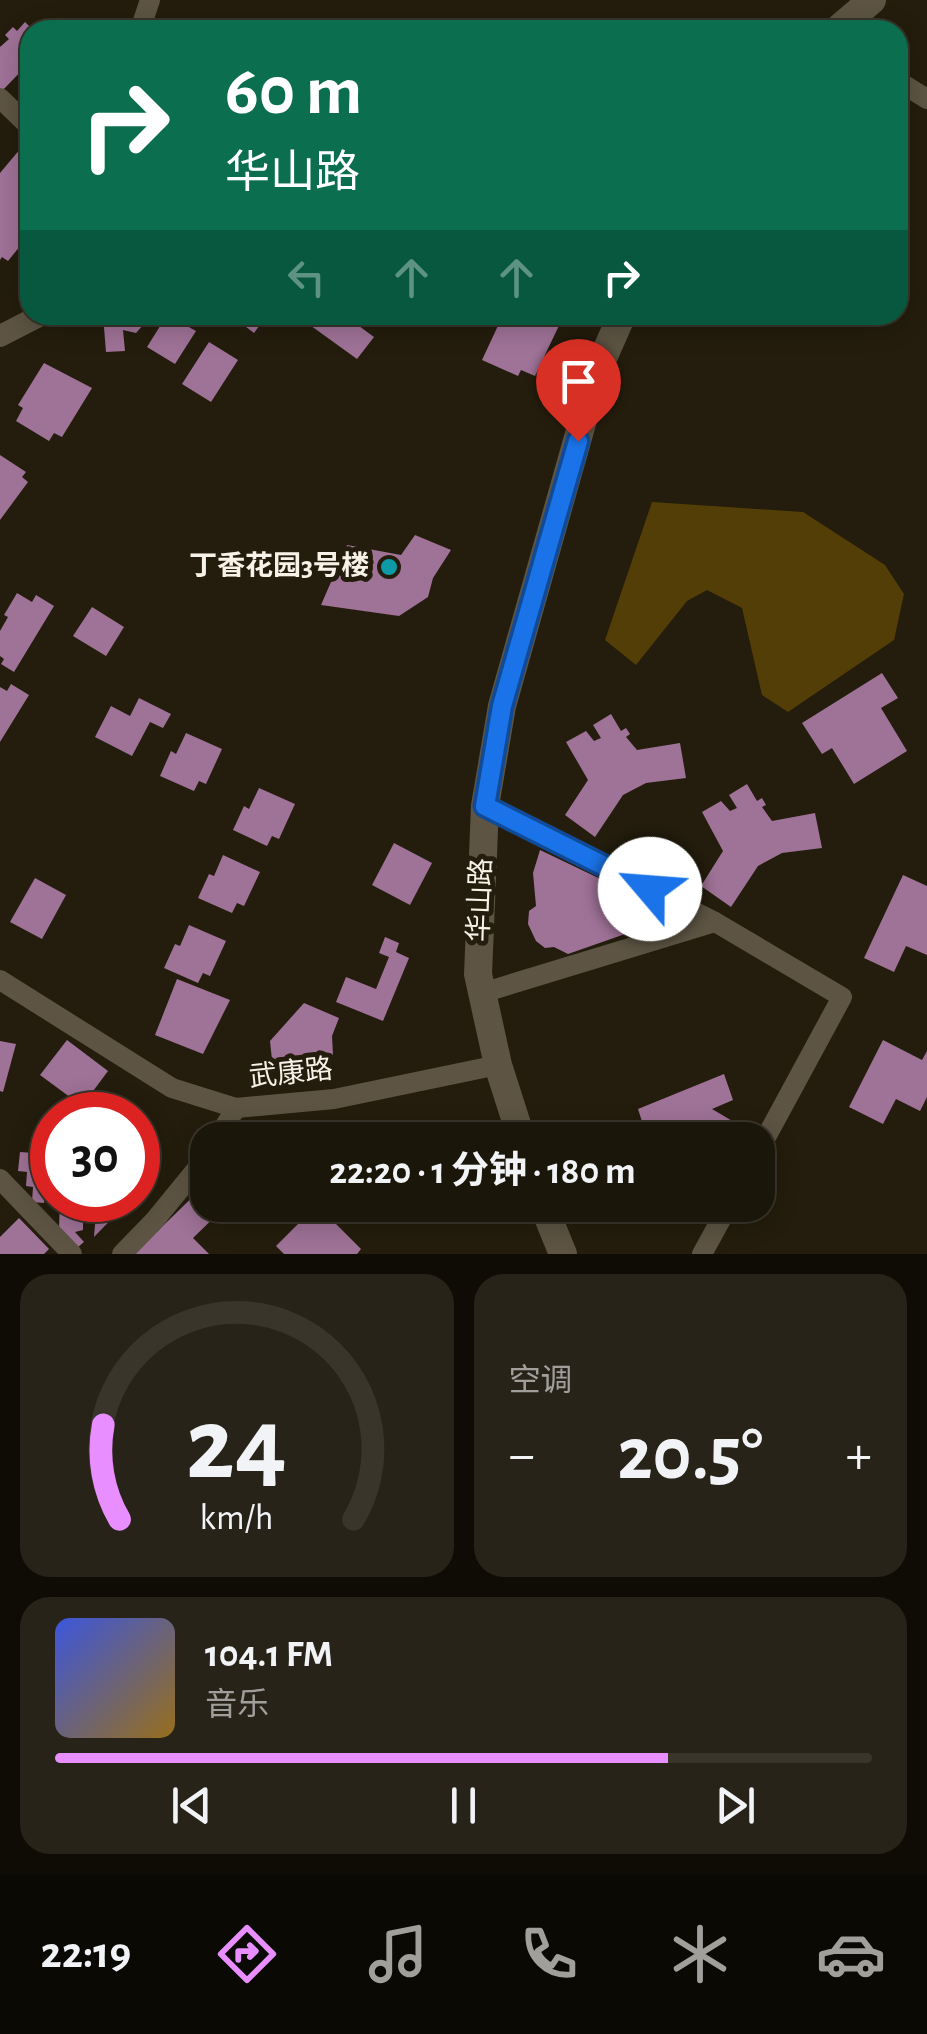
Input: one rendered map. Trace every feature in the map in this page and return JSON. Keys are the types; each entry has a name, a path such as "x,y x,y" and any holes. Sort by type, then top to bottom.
{"main road":[{"path":"848,20 872,0"},
{"name":"华山路","path":"516,1122 498,1064 478,974 485,806 502,706 596,374 618,325"},
{"path":"550,1222 562,1254"}],"street":[{"path":"0,98 20,117"},
{"path":"485,806 716,922 842,997 774,1122"},
{"path":"482,993 716,922"},
{"name":"武康路","path":"0,980 172,1088 236,1108 334,1099 498,1064"},
{"path":"227,1122 236,1108"},
{"path":"122,1254 190,1177"},
{"path":"0,1179 72,1254"},
{"path":"702,1254 719,1222"}],"shaded area":[{"path":"652,502 803,512 885,565 904,594 894,640 788,712 762,695 742,608 707,590 687,601 636,665 605,640"}],"building":[{"path":"13,27 17,31 20,28 20,72 0,93 0,47 9,39 5,35"},
{"path":"20,149 20,246 8,261 2,257 0,260 0,173"},
{"path":"104,325 143,325 136,333 123,330 125,351 106,352"},
{"path":"161,325 185,325 196,331 175,364 147,347"},
{"path":"244,325 260,325 254,333"},
{"path":"310,325 358,325 374,337 357,359"},
{"path":"498,325 559,325 535,376 521,370 518,376 482,360"},
{"path":"209,342 238,360 211,402 182,384"},
{"path":"44,363 92,388 62,437 54,433 49,441 16,421 23,408 18,405"},
{"path":"0,455 26,472 22,477 28,482 0,520"},
{"name":"丁香花园3号楼","path":"415,535 451,550 433,578 428,597 399,616 321,605 347,545 401,555"},
{"path":"17,593 32,602 36,595 54,606 14,672 1,664 4,659 0,656 0,631"},
{"path":"92,607 124,627 106,656 73,636"},
{"path":"882,673 898,698 881,708 907,751 854,784 832,748 822,754 802,723"},
{"path":"11,684 29,695 0,742 0,687 7,691"},
{"path":"139,698 171,714 163,728 150,722 132,756 95,737 111,706 130,716"},
{"path":"611,714 621,731 626,728 630,734 626,737 637,750 680,743 686,778 646,783 623,795 595,837 565,815 588,780 566,742 586,731 594,741 601,738 593,725"},
{"path":"186,733 222,749 206,784 199,781 194,791 160,776 171,751 176,754"},
{"path":"747,784 757,801 762,798 766,805 762,807 772,821 815,813 822,848 782,853 758,866 731,907 701,886 723,851 702,812 721,801 730,811 737,808 729,795"},
{"path":"259,788 295,804 279,839 272,836 267,846 233,830 244,806 249,809"},
{"path":"394,843 432,863 410,905 372,885"},
{"path":"540,850 659,907 648,926 568,954 554,947 545,948 536,941 528,924 529,911 536,906 533,873"},
{"path":"223,855 260,872 244,906 237,903 232,913 198,898"},
{"path":"903,875 927,886 927,955 906,946 894,972 864,958"},
{"path":"35,878 66,895 42,939 10,922"},
{"path":"189,925 226,941 210,976 203,973 198,983 164,968"},
{"path":"385,937 399,943 396,952 409,958 383,1021 336,1002 346,977 376,989 389,957 379,953"},
{"path":"177,979 230,1000 203,1054 155,1035"},
{"path":"304,1003 339,1018 332,1036 333,1055 272,1060 270,1041"},
{"path":"67,1040 108,1071 92,1092 63,1092 40,1075"},
{"path":"883,1040 922,1060 927,1051 927,1097 920,1111 896,1099 883,1124 849,1107"},
{"path":"0,1041 16,1044 3,1092 0,1091"},
{"path":"724,1074 733,1100 712,1109 734,1122 642,1122 638,1109"},
{"path":"20,1152 30,1153 30,1187 26,1186 27,1172 18,1171"},
{"path":"190,1200 190,1222 209,1222 193,1238 209,1254 134,1254"},
{"path":"19,1218 49,1249 44,1254 0,1254 0,1237"},
{"path":"59,1222 83,1222 83,1230 75,1232 84,1242 78,1247 59,1228"},
{"path":"95,1222 109,1222 94,1237"},
{"path":"300,1222 334,1222 361,1249 357,1254 284,1254 276,1246"}],"place":[{"name":"丁香花园3号楼","path":"389,567"}],"route":[{"path":"578,441 502,706 485,806 650,889"}]}
